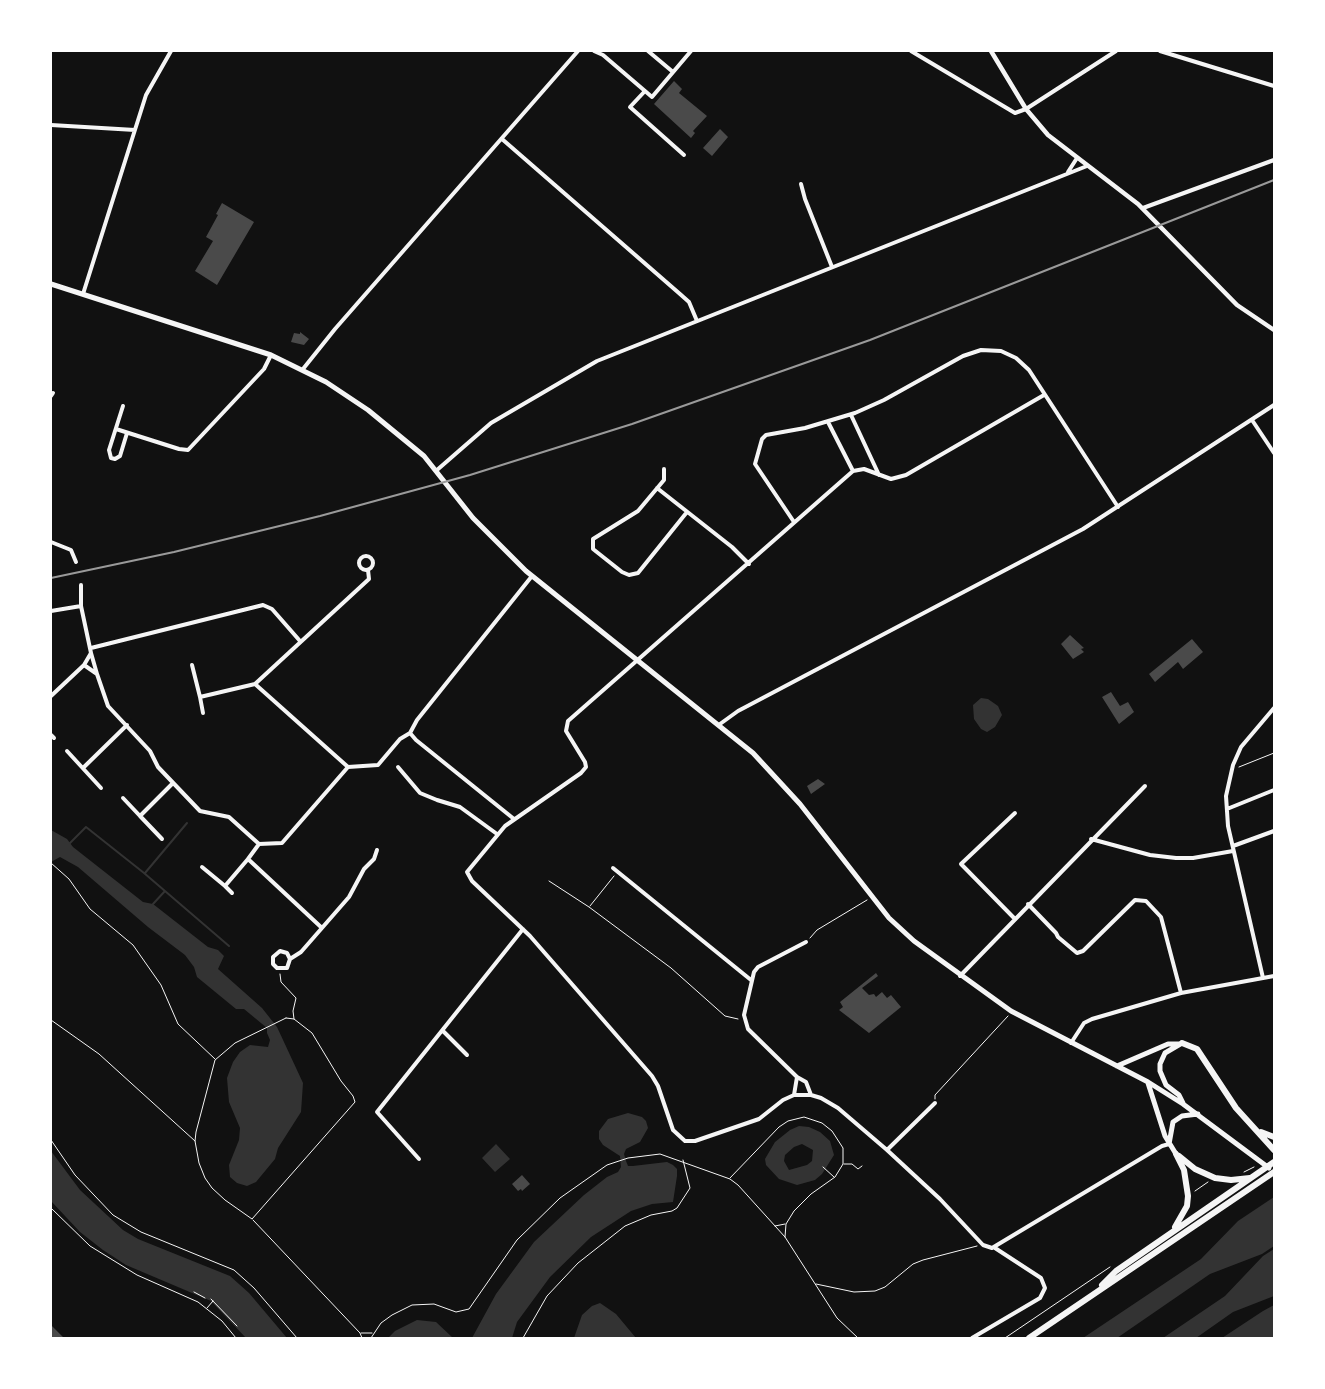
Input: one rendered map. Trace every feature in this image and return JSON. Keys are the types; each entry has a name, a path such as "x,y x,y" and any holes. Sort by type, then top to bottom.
{"highway":[{"path":"1182,1043 1193,1046 1201,1054 1236,1108 1274,1150"},
{"path":"1258,1131 1274,1137"},
{"path":"1176,1154 1194,1169 1215,1178 1231,1180 1252,1177"},
{"path":"1172,1232 1182,1217 1188,1196 1184,1170 1176,1154"},
{"path":"1094,1295 1116,1271 1274,1162"},
{"path":"1029,1338 1274,1172"}],"main road":[{"path":"51,284 271,355 304,369 342,392 400,434 437,470 473,518 532,576 720,724 753,753 782,782 872,897 902,931 960,976 1011,1012 1148,1082 1199,1114 1274,1172"},
{"path":"1117,1066 1168,1044 1182,1043"},
{"path":"1182,1043 1166,1053 1160,1064 1160,1071 1166,1085 1179,1095 1183,1104"},
{"path":"1148,1082 1169,1144 1176,1154"},
{"path":"1169,1144 1173,1122 1182,1116 1199,1114"}],"street":[{"path":"83,294 146,95 171,51"},
{"path":"304,369 357,304 578,51"},
{"path":"594,51 603,55 652,97 690,51"},
{"path":"648,51 674,70"},
{"path":"911,51 1014,113 1026,109 1116,51"},
{"path":"991,51 1026,109 1048,135 1143,208 1237,305 1274,330"},
{"path":"1160,51 1274,86"},
{"path":"645,91 630,108 684,155"},
{"path":"51,125 135,130"},
{"path":"502,139 689,302 697,321"},
{"path":"1068,172 1077,158"},
{"path":"1143,208 1274,161"},
{"path":"437,470 471,439 506,413 597,361 1087,166"},
{"path":"801,184 805,199 832,267"},
{"path":"794,522 756,469 755,459 766,435 828,422 851,414 884,400 963,356 981,350 1002,351 1021,362 1029,370 1118,507"},
{"path":"116,429 179,449 191,448 264,368 271,355"},
{"path":"972,1338 1040,1298 1045,1288 1041,1278 995,1248 983,1245 940,1199 887,1150 829,1102 812,1095 794,1095 783,1100 759,1119 695,1141 678,1137 673,1130 658,1086 652,1076 524,929 472,881 467,872 497,834 514,819 582,773 586,767 585,762 566,731 568,721 853,472 859,469 891,479 906,475 1044,394"},
{"path":"720,724 738,711 1054,545 1118,507 1274,405"},
{"path":"123,406 109,452 112,459 120,456 127,433"},
{"path":"851,414 879,475"},
{"path":"1252,420 1274,453"},
{"path":"828,422 853,472"},
{"path":"664,469 664,480 638,511 593,539 593,549 622,572 629,575 638,572 687,512"},
{"path":"657,488 732,547 749,564"},
{"path":"51,542 71,550 76,562"},
{"path":"200,697 256,684 300,641 369,579 368,570"},
{"path":"81,585 81,606 97,674 106,701 150,750 158,767 200,811 229,817 259,844 277,844 286,840 348,767 378,765 400,739 410,732 416,720 532,576"},
{"path":"91,650 263,605 272,609 300,641"},
{"path":"51,611 81,606"},
{"path":"51,696 84,665 91,650"},
{"path":"84,665 97,674"},
{"path":"192,665 204,713"},
{"path":"256,684 348,767"},
{"path":"1263,978 1233,848 1226,796 1231,770 1246,739 1274,708"},
{"path":"83,768 126,725"},
{"path":"410,732 416,740 514,819"},
{"path":"67,751 101,788"},
{"path":"398,767 420,793 460,806 497,834"},
{"path":"140,816 173,783"},
{"path":"960,976 1014,918 1145,786"},
{"path":"1227,809 1274,790"},
{"path":"123,798 162,839"},
{"path":"1014,918 961,864 1016,813"},
{"path":"1091,839 1150,855 1170,858 1193,858 1233,848 1274,831"},
{"path":"225,886 259,844"},
{"path":"290,959 284,952 274,954 273,964 280,969 287,968 290,959 301,952 349,897 364,869 374,859 377,850"},
{"path":"248,859 322,928"},
{"path":"202,867 232,893"},
{"path":"613,868 751,980"},
{"path":"1028,904 1058,937 1077,953 1083,951 1135,900 1146,901 1161,917 1181,993"},
{"path":"419,1159 377,1112 524,929"},
{"path":"806,942 758,968 751,980 744,1020 748,1029 797,1077 806,1082 812,1095"},
{"path":"1071,1043 1087,1021 1181,993 1274,976"},
{"path":"443,1031 467,1056"},
{"path":"794,1095 797,1077"},
{"path":"887,1150 935,1103"},
{"path":"995,1248 1162,1146 1169,1144"}],"path":[{"path":"1231,770 1274,753"},
{"path":"51,863 69,880 90,910 133,945 161,985 178,1024 215,1060"},
{"path":"589,907 617,872"},
{"path":"548,880 589,907 671,968 724,1016 744,1020"},
{"path":"806,942 817,930 872,897"},
{"path":"252,1219 355,1102 354,1096 341,1081 317,1039 294,1019 292,1011 296,998 281,982 280,969"},
{"path":"935,1103 935,1095 1011,1012"},
{"path":"294,1019 278,1021 263,1031 235,1043 215,1060 199,1115 195,1142 199,1163 212,1188 252,1219 261,1231 360,1333 362,1338"},
{"path":"51,1020 99,1054 195,1142"},
{"path":"730,1178 779,1127 796,1118 813,1120 832,1130 843,1148 843,1164 835,1177 802,1202 786,1224 785,1238"},
{"path":"51,1140 80,1180 113,1215 141,1232 234,1270 260,1294 297,1338"},
{"path":"371,1338 392,1314 412,1305 434,1304 456,1312 469,1309 497,1268 531,1225 581,1182 617,1161 660,1154 684,1160 730,1178 785,1238 837,1318 858,1338"},
{"path":"523,1338 547,1296 578,1263 625,1226 651,1215 672,1211 677,1208 690,1188 684,1160"},
{"path":"843,1164 852,1164 858,1169 862,1166"},
{"path":"823,1167 835,1177"},
{"path":"1242,1173 1255,1167"},
{"path":"1188,1196 1215,1178"},
{"path":"51,1208 90,1246 114,1262 200,1303 236,1338"},
{"path":"774,1226 786,1224"},
{"path":"815,1284 854,1292 874,1292 884,1287 913,1264 983,1245"},
{"path":"1005,1338 1113,1265"},
{"path":"194,1292 205,1297 200,1303"},
{"path":"207,1308 212,1300 237,1325 230,1331"},
{"path":"360,1333 373,1334"}],"shaded area":[{"path":"981,698 988,699 998,706 1002,715 995,727 987,732 981,729 974,719 973,705"},
{"path":"51,830 67,839 73,847 143,902 153,904 208,947 218,950 224,956 218,969 262,1008 277,1027 303,1083 301,1112 278,1148 275,1159 256,1182 247,1186 237,1183 230,1177 229,1165 239,1140 240,1128 229,1102 227,1078 233,1062 240,1052 250,1045 268,1047 270,1040 267,1028 244,1009 236,1009 197,977 194,967 185,955 148,927 78,867 60,857 51,862"},
{"path":"628,1113 642,1117 646,1121 648,1128 640,1142 626,1149 624,1154 628,1166 667,1162 673,1165 677,1169 677,1176 673,1202 652,1204 631,1211 591,1237 550,1277 517,1322 512,1338 472,1338 496,1294 534,1242 584,1195 607,1177 618,1172 621,1167 620,1156 603,1145 599,1139 599,1131 608,1119"},
{"path":"799,1126 809,1127 820,1132 830,1141 834,1155 822,1174 815,1180 797,1185 779,1179 766,1165 765,1159 775,1142 790,1130","holes":["802,1144 813,1150 812,1161 807,1165 789,1170 784,1161 785,1155 794,1147"]},
{"path":"496,1144 510,1159 495,1172 482,1158"},
{"path":"51,1151 80,1190 123,1230 138,1239 230,1276 249,1293 287,1338 246,1338 211,1301 126,1265 80,1232 51,1201"},
{"path":"1274,1197 1274,1246 1262,1254 1210,1274 1117,1338 1083,1338 1201,1259 1238,1221"},
{"path":"1274,1249 1274,1296 1233,1312 1196,1338 1163,1338 1225,1296 1263,1256"},
{"path":"600,1303 616,1314 636,1338 574,1338 582,1315 592,1306"},
{"path":"1274,1305 1274,1338 1222,1338 1263,1311"},
{"path":"417,1320 436,1322 453,1338 388,1338 395,1331"}],"building":[{"path":"674,81 682,89 679,93 707,116 693,131 695,133 691,138 654,104"},
{"path":"720,129 728,137 712,156 703,148"},
{"path":"222,203 254,222 217,285 195,271 213,241 206,237"},
{"path":"300,332 309,339 304,345 291,342 294,333 300,334"},
{"path":"1070,635 1084,648 1081,649 1084,652 1073,659 1061,644"},
{"path":"1192,639 1203,652 1183,669 1178,662 1155,682 1149,674"},
{"path":"1111,692 1120,706 1128,702 1134,712 1119,724 1102,697"},
{"path":"818,779 825,784 811,794 807,786"},
{"path":"876,973 878,976 862,988 869,995 874,994 876,997 882,992 887,998 891,995 901,1007 869,1033 839,1010 843,1007 840,1002"},
{"path":"522,1175 530,1184 522,1191 521,1189 518,1191 512,1184"},
{"path":"51,1325 64,1338 51,1338"}],"waterway":[{"path":"145,873 187,823"},
{"path":"70,843 86,827 144,873 229,946"},
{"path":"153,904 165,891"}],"railway":[{"path":"51,578 174,552 320,516 470,475 632,424 870,340 1274,180"}]}
